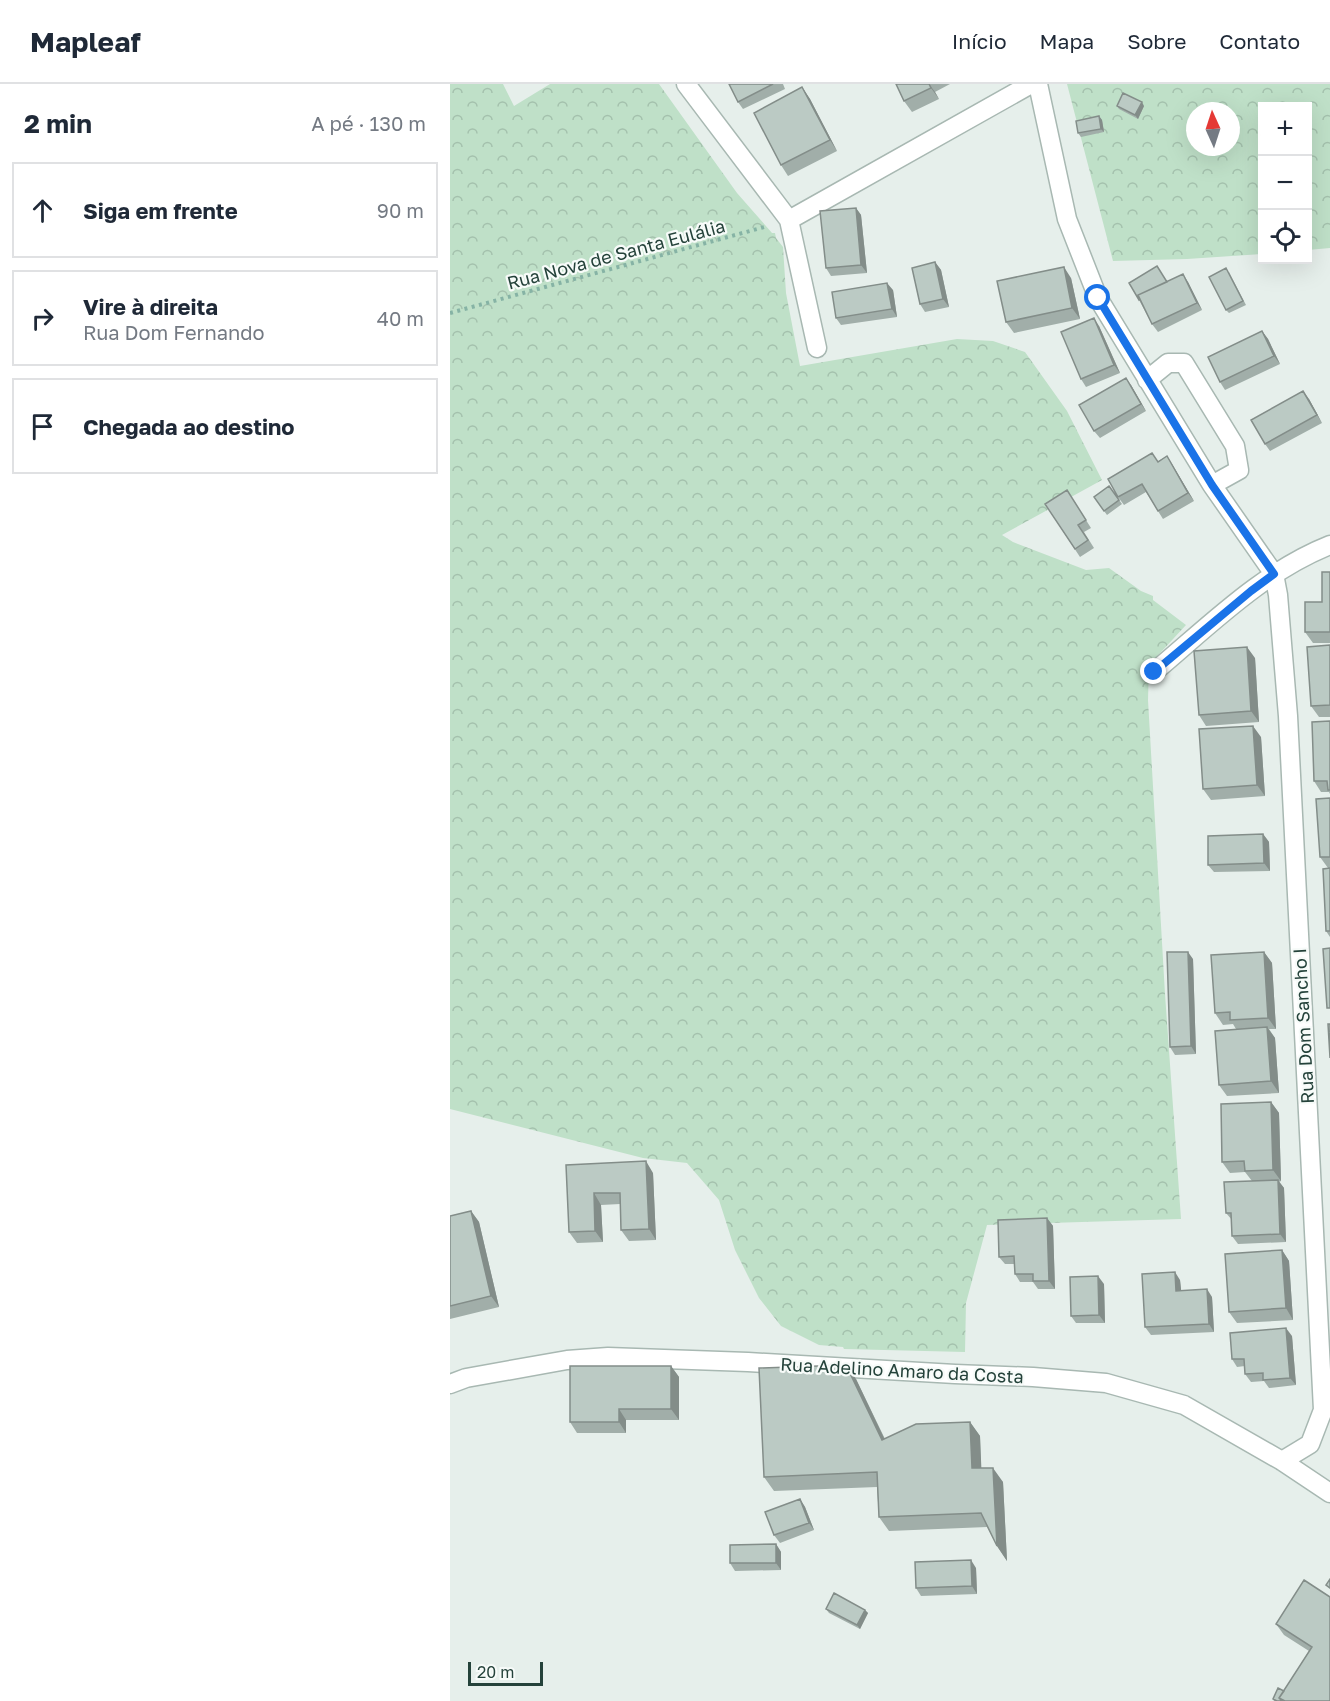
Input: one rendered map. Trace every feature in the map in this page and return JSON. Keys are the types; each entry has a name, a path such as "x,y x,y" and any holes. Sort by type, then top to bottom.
{"street":[{"path":"686,84 789,220 817,348"},
{"path":"789,220 1031,84"},
{"path":"1038,84 1067,219 1098,298 1212,485 1274,574"},
{"path":"1146,380 1168,363 1184,363 1235,446 1239,470 1212,485"},
{"path":"1154,672 1274,574 1303,556 1330,545"},
{"name":"Rua Dom Sancho I","path":"1274,574 1278,595 1288,716 1323,1410 1310,1444 1282,1461"},
{"name":"Rua Adelino Amaro da Costa","path":"450,1384 466,1378 567,1360 608,1357 748,1362 1106,1383 1184,1405 1282,1461 1330,1493"}],"path":[{"name":"Rua Nova de Santa Eulália","path":"450,313 789,220"}],"green space":[{"path":"450,84 503,84 514,106 550,84 659,84 737,193 772,233 775,233 783,247 786,293 800,366 957,339 993,341 1025,352 1067,411 1102,480 1002,535 1013,542 1086,570 1109,568 1141,591 1153,596 1153,600 1186,625 1149,665 1148,700 1181,1219 987,1225 966,1303 965,1352 844,1349 843,1347 819,1345 781,1326 759,1298 735,1250 719,1200 687,1163 643,1158 450,1109"},
{"path":"1067,84 1330,84 1330,248 1312,250 1312,102 1258,102 1258,254 1113,261"}],"building":[{"path":"729,84 773,84 738,102"},
{"path":"896,84 929,84 931,88 904,101"},
{"path":"802,87 830,140 781,165 754,113"},
{"path":"1123,93 1142,102 1135,115 1117,106"},
{"path":"1099,116 1101,129 1078,133 1076,121"},
{"path":"856,208 861,265 826,268 820,211"},
{"path":"935,262 943,299 920,304 912,268"},
{"path":"1157,266 1167,282 1138,295 1139,300 1129,283"},
{"path":"1064,267 1072,308 1006,322 997,281"},
{"path":"1226,268 1243,301 1226,310 1209,277"},
{"path":"1183,274 1197,303 1152,324 1138,295"},
{"path":"887,283 892,309 836,318 832,292"},
{"path":"1094,318 1114,365 1081,379 1061,332"},
{"path":"1262,331 1274,356 1220,382 1208,357"},
{"path":"1126,378 1141,404 1094,431 1079,405"},
{"path":"1303,391 1317,415 1265,444 1251,420"},
{"path":"1152,453 1158,462 1167,456 1188,493 1158,511 1142,484 1118,497 1108,479"},
{"path":"1109,486 1119,500 1104,511 1094,497"},
{"path":"1067,490 1086,520 1078,525 1088,540 1075,549 1045,504"},
{"path":"1322,572 1330,572 1330,632 1305,632 1305,602 1322,602"},
{"path":"1330,645 1330,705 1311,706 1307,647"},
{"path":"1247,647 1251,711 1199,715 1194,651"},
{"path":"1330,721 1330,790 1328,790 1327,781 1314,781 1312,722"},
{"path":"1253,726 1257,785 1203,789 1199,729"},
{"path":"1330,798 1330,857 1320,857 1316,799"},
{"path":"1263,834 1264,863 1208,865 1208,836"},
{"path":"1330,868 1330,931 1326,931 1323,869"},
{"path":"1330,948 1330,1008 1327,1008 1323,949"},
{"path":"1167,952 1188,952 1191,1046 1170,1047"},
{"path":"1264,952 1268,1018 1230,1020 1230,1012 1215,1013 1211,955"},
{"path":"1328,1024 1330,1024 1330,1058"},
{"path":"1267,1027 1271,1081 1219,1085 1215,1031"},
{"path":"1271,1102 1273,1170 1245,1171 1244,1161 1222,1162 1221,1104"},
{"path":"646,1161 649,1229 621,1230 620,1193 594,1193 595,1231 569,1232 566,1165"},
{"path":"1278,1180 1280,1234 1232,1236 1231,1213 1226,1213 1224,1182"},
{"path":"471,1211 491,1296 450,1306 450,1216"},
{"path":"1047,1218 1049,1281 1033,1281 1033,1274 1015,1274 1014,1256 999,1257 998,1220"},
{"path":"1282,1250 1286,1308 1229,1312 1225,1254"},
{"path":"1175,1272 1176,1291 1207,1289 1209,1324 1145,1327 1142,1274"},
{"path":"1098,1276 1099,1315 1071,1316 1070,1277"},
{"path":"1286,1328 1290,1378 1263,1380 1263,1373 1245,1374 1244,1359 1232,1359 1230,1333"},
{"path":"846,1365 882,1440 916,1424 970,1422 972,1468 993,1468 997,1546 981,1513 879,1517 877,1472 764,1477 759,1368"},
{"path":"570,1366 671,1366 671,1409 619,1409 619,1422 570,1422"},
{"path":"800,1499 809,1523 774,1535 765,1512"},
{"path":"776,1544 776,1563 730,1563 730,1545"},
{"path":"971,1560 972,1586 916,1588 915,1562"},
{"path":"1304,1580 1330,1597 1330,1701 1285,1701 1279,1698 1312,1647 1276,1624"},
{"path":"834,1593 865,1610 857,1625 826,1609"},
{"path":"1278,1688 1284,1691 1279,1698 1282,1701 1273,1699"}],"route":[{"path":"1098,298 1212,485 1274,574 1154,672"}]}
